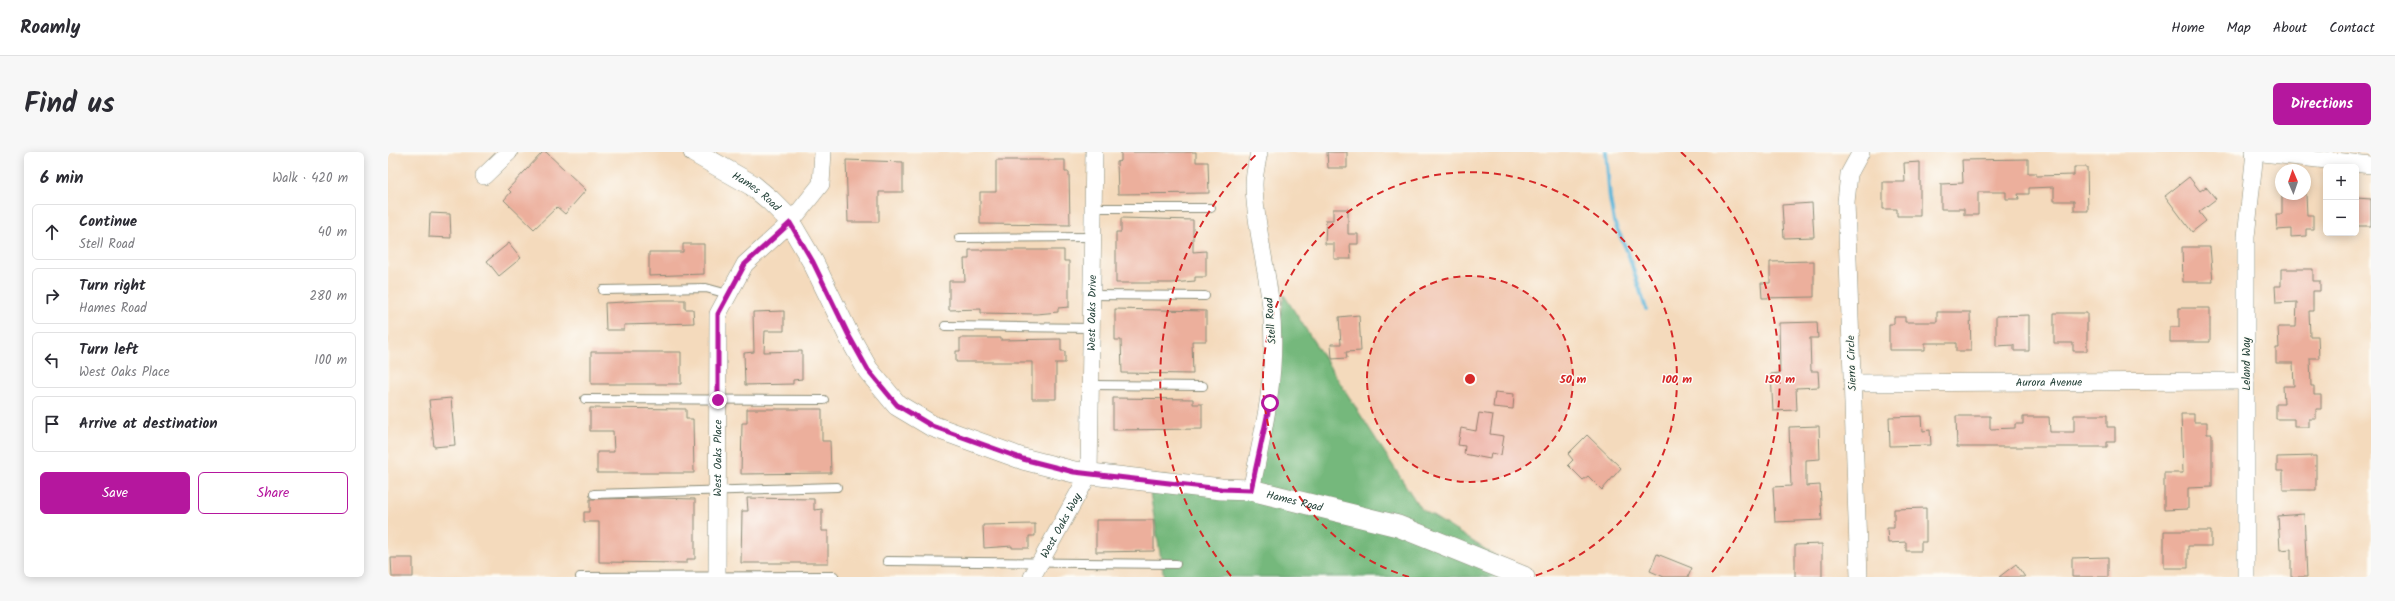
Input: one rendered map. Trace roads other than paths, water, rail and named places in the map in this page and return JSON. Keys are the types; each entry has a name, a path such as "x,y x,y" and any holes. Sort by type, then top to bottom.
{"street":[{"path":"484,176 509,152"},
{"name":"Hames Road","path":"694,152 752,185 770,200 790,223 813,262 849,336 868,370 897,405 932,426 1033,462 1089,474 1221,489 1251,490 1398,526 1524,577"},
{"name":"West Oaks Place","path":"717,577 718,314 745,264 790,223 821,184 823,152"},
{"name":"West Oaks Drive","path":"1089,474 1094,152"},
{"name":"Stell Road","path":"1251,490 1270,403 1273,359 1271,308 1262,258 1254,184 1259,152"},
{"name":"Sierra Circle","path":"1859,577 1846,202 1849,174 1861,152"},
{"path":"2254,152 2371,165"},
{"name":"Leland Way","path":"2246,577 2246,237 2254,152"},
{"name":"Aurora Avenue","path":"1852,383 2246,381"},
{"name":"West Oaks Way","path":"1032,577 1089,474"}],"lane":[{"path":"1093,208 1210,208"},
{"path":"960,238 1093,237"},
{"path":"603,290 706,288 728,294"},
{"path":"1092,295 1205,296"},
{"path":"945,326 1091,328"},
{"path":"1090,385 1203,386"},
{"path":"585,399 824,400"},
{"path":"594,494 837,487"},
{"path":"888,561 1041,561 1176,564"},
{"path":"580,577 834,576"}],"waterway":[{"path":"1606,152 1610,199 1614,222 1628,253 1646,309"}]}
